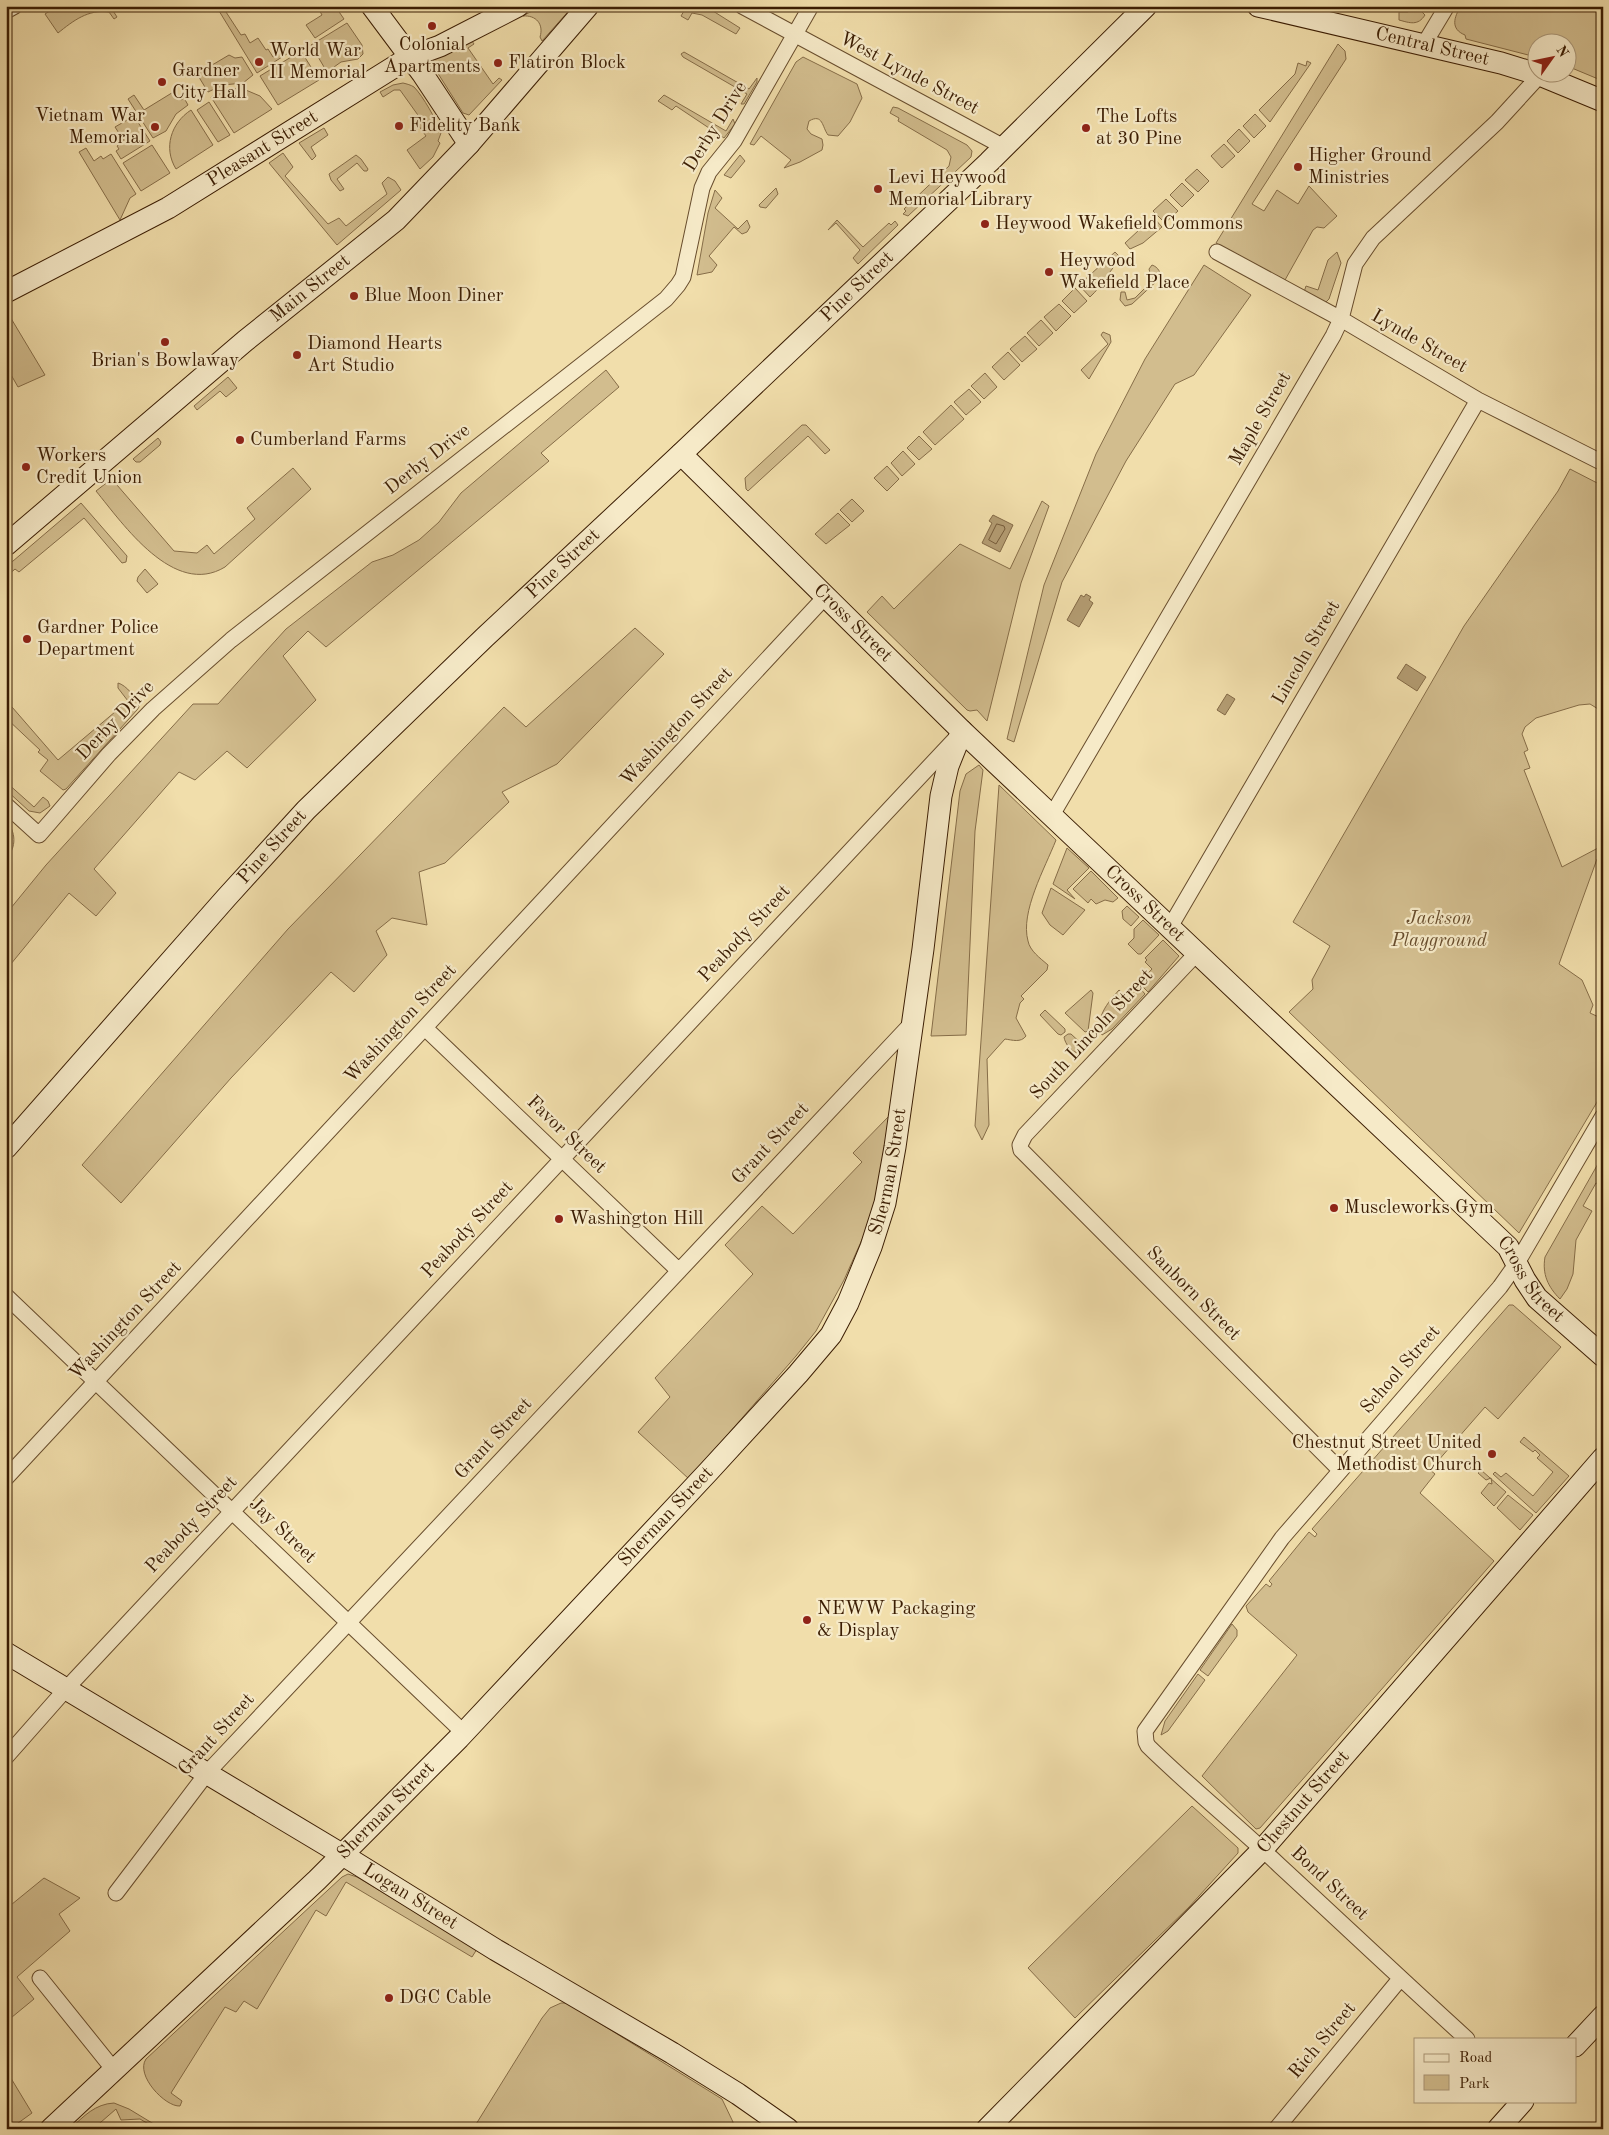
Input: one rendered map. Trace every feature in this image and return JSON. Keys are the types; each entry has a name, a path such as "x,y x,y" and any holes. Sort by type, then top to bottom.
{"street":[{"path":"6,11 15,6"},
{"path":"372,6 410,57 468,144"},
{"name":"Pleasant Street","path":"6,292 168,208 410,57 440,46 518,6"},
{"name":"Main Street","path":"6,545 245,341 389,226 468,144 588,6"},
{"name":"West Lynde Street","path":"742,6 1004,147"},
{"path":"795,36 810,6"},
{"name":"Pine Street","path":"6,1148 306,810 485,637 1004,147 1146,6"},
{"name":"Central Street","path":"1258,6 1502,63 1526,71"},
{"path":"1424,46 1447,6"},
{"name":"Derby Drive","path":"6,805 39,835 109,754 189,676 231,640 666,300 682,277 702,188 709,172 734,141 795,36"},
{"name":"Maple Street","path":"1052,815 1329,344 1341,319 1355,264 1373,238 1497,122 1534,82"},
{"name":"Central Street","path":"1557,82 1603,101"},
{"name":"Lynde Street","path":"1217,252 1341,319 1478,400 1603,463"},
{"name":"Lincoln Street","path":"1170,927 1478,400"},
{"name":"Cross Street","path":"681,454 962,731 1508,1247 1525,1280 1537,1298 1603,1356"},
{"name":"Washington Street","path":"6,1478 825,597"},
{"name":"Sherman Street","path":"51,2129 343,1855 464,1733 710,1471 798,1374 831,1334 848,1303 871,1247 885,1203 896,1147 913,1022 940,796 948,766 962,731"},
{"name":"Peabody Street","path":"6,1758 66,1689 962,731"},
{"name":"South Lincoln Street","path":"1020,1145 1024,1135 1197,953"},
{"name":"Grant Street","path":"116,1893 207,1773 913,1022"},
{"name":"Favor Street","path":"425,1028 679,1271"},
{"name":"School Street","path":"1145,1736 1147,1726 1282,1538 1500,1287 1517,1263 1603,1116"},
{"name":"Sanborn Street","path":"1020,1145 1024,1155 1340,1470"},
{"name":"Jay Street","path":"6,1296 464,1733"},
{"name":"Chestnut Street","path":"987,2129 1262,1850 1603,1458"},
{"name":"Logan Street","path":"6,1653 343,1855 496,1950 672,2053 788,2129"},
{"name":"Bond Street","path":"1145,1736 1148,1746 1466,2038"},
{"path":"40,1978 114,2070"},
{"name":"Rich Street","path":"1276,2129 1400,1979"},
{"path":"1576,2045 1603,2016"},
{"path":"1498,2129 1522,2102"}],"green space":[{"path":"57,6 110,6 117,17 114,19 109,12 94,12 75,20 58,33 45,14"},
{"path":"216,6 225,6 226,12 241,35 245,34 250,43 258,38 273,57 286,49 287,51 292,48 293,50 257,73"},
{"path":"317,6 335,6 344,19 315,38 306,25 322,15"},
{"path":"541,6 573,6 542,41 540,37 541,28 538,21 532,17 523,16"},
{"path":"687,6 705,6 740,28 736,34 702,15 692,13 688,20 681,16"},
{"path":"1412,6 1418,6 1425,15 1420,21 1414,23 1399,20 1399,12 1408,12"},
{"path":"1461,6 1603,6 1603,81 1576,70 1576,32 1526,32 1526,54 1466,39 1465,35 1455,26 1457,14"},
{"path":"347,23 362,45 363,54 358,59 341,62 327,72 311,45"},
{"path":"472,41 474,44 468,48 493,84 499,78 502,80 469,115 463,113 432,64 434,59"},
{"path":"1338,44 1345,51 1346,59 1252,204 1264,211 1277,190 1298,204 1309,186 1337,216 1324,228 1317,227 1313,230 1285,280 1216,243"},
{"path":"301,51 319,80 278,105 260,76"},
{"path":"684,52 749,89 757,78 757,82 744,104 741,104 747,94 683,57 681,54"},
{"path":"229,55 235,58 242,57 253,75 243,83 223,85 208,92 197,74"},
{"path":"803,57 857,84 862,98 850,122 838,136 828,135 820,120 814,119 809,121 807,129 811,134 822,139 822,150 784,168 791,160 761,136 754,145 750,144 796,62"},
{"path":"1307,61 1311,63 1270,122 1259,110 1295,74 1298,63 1306,66"},
{"path":"403,83 413,86 418,91 441,133 438,141 440,143 433,157 420,169 407,150 426,136 416,122 420,118 400,90 394,90 383,97 380,92 393,85"},
{"path":"241,88 260,96 272,109 234,133 211,97 222,91"},
{"path":"175,91 181,100 184,98 188,105 176,114 166,131 153,138 128,99 134,95 144,110"},
{"path":"664,95 726,131 733,119 735,124 724,138 676,106 672,110 658,101"},
{"path":"209,102 230,135 218,142 197,110"},
{"path":"893,107 967,145 972,151 971,157 908,216 903,214 906,211 904,209 949,166 951,157 947,150 898,121 899,118 890,113"},
{"path":"191,110 213,145 176,169 170,153 171,137 178,122"},
{"path":"1255,114 1266,126 1254,138 1243,126"},
{"path":"134,116 150,141 121,159 116,151 119,149 117,146 124,141 115,127"},
{"path":"324,128 328,135 311,147 316,156 312,160 299,143"},
{"path":"1239,129 1250,141 1238,153 1227,141"},
{"path":"1224,144 1235,156 1222,168 1211,156"},
{"path":"152,145 170,173 141,191 123,163"},
{"path":"86,148 94,161 101,156 103,159 111,154 136,194 130,198 120,220 79,152"},
{"path":"283,153 293,167 285,176 328,224 339,218 346,226 387,194 382,183 388,177 395,181 401,190 337,245 269,163"},
{"path":"356,155 368,169 364,171 357,163 337,179 344,189 340,191 331,180 329,174"},
{"path":"740,155 745,161 731,178 724,175"},
{"path":"1197,169 1209,181 1198,192 1185,180"},
{"path":"1182,183 1194,195 1182,207 1170,195"},
{"path":"776,188 778,194 766,208 760,207 759,205"},
{"path":"715,190 722,198 715,208 738,229 747,220 750,227 747,232 742,234 734,227 709,256 717,265 712,272 697,275 708,213"},
{"path":"1166,199 1178,211 1165,223 1153,211"},
{"path":"1153,217 1162,227 1143,243 1130,249 1125,243"},
{"path":"837,220 863,247 889,223 891,225 895,221 898,225 858,264 853,258 860,250 836,223 828,230"},
{"path":"1115,252 1121,258 1090,297 1079,285"},
{"path":"1337,252 1341,263 1329,299 1325,303 1304,292 1306,286 1318,290 1328,260"},
{"path":"1152,265 1159,270 1159,279 1132,304 1125,306 1120,300 1121,292 1125,292 1127,300 1135,298 1152,281 1149,269"},
{"path":"1204,265 1251,295 1194,375 1175,384 1126,461 1062,582 1014,742 1007,739 1044,585 1096,454 1145,359"},
{"path":"1075,288 1087,301 1074,313 1062,301"},
{"path":"1059,304 1071,316 1056,331 1044,317"},
{"path":"6,310 45,375 18,387 6,366"},
{"path":"1041,320 1053,333 1039,346 1027,333"},
{"path":"1103,332 1110,335 1111,342 1089,379 1081,370 1108,344 1101,335"},
{"path":"1025,336 1037,349 1022,362 1010,349"},
{"path":"1008,352 1020,365 1004,380 992,367"},
{"path":"606,370 619,387 541,453 549,461 326,647 308,631 283,656 316,700 247,768 227,751 195,780 179,772 94,869 116,893 96,916 69,893 6,970 6,914 46,865 193,704 218,704 286,629 372,562 393,555 419,540 439,522 461,493"},
{"path":"985,373 997,387 984,399 971,386"},
{"path":"228,377 237,388 226,397 220,391 197,410 194,406"},
{"path":"969,389 981,402 966,415 954,402"},
{"path":"951,405 964,419 935,445 923,432"},
{"path":"802,425 806,425 830,450 825,454 808,436 748,491 745,478"},
{"path":"919,436 932,449 919,460 907,448"},
{"path":"158,438 161,442 160,445 140,462 136,462 133,459"},
{"path":"903,451 915,464 902,476 891,463"},
{"path":"887,466 899,479 887,491 874,478"},
{"path":"293,468 311,489 225,567 206,574 187,573 169,565 152,553 135,538 96,491 114,477 117,479 117,485 174,551 197,553 207,545 214,554 255,519 247,508"},
{"name":"Jackson Playground","path":"1570,469 1603,486 1603,712 1590,704 1579,705 1536,718 1525,727 1522,734 1528,750 1524,752 1530,768 1524,770 1562,867 1598,848 1603,850 1603,862 1597,859 1559,964 1582,980 1593,1005 1590,1013 1603,1019 1603,1092 1519,1233 1289,1012 1313,989 1312,980 1330,946 1293,922 1464,626 1558,491"},
{"path":"852,499 864,511 852,522 840,510"},
{"path":"1042,501 1049,506 1021,583 987,721 977,710 967,710 867,612 882,596 894,609 960,544 1010,569"},
{"path":"81,503 127,556 126,562 122,563 84,518 19,572 15,569 6,577 6,567"},
{"path":"838,513 850,525 826,544 815,534"},
{"path":"145,569 158,584 147,593 137,581"},
{"path":"635,628 664,654 557,764 502,792 509,802 445,863 419,872 427,925 392,918 376,931 387,955 354,992 331,972 231,1078 121,1203 82,1165 288,929 504,707 526,727"},
{"path":"118,683 131,692 139,707 66,789 63,790 40,771 48,760 6,718 6,703 12,707 58,760 128,701 118,688"},
{"path":"979,765 983,770 975,831 966,1035 931,1036 960,791 966,774"},
{"path":"6,782 34,807 43,797 50,806 40,813 29,811 6,790"},
{"path":"999,785 1056,840 1030,904 1026,929 1029,945 1048,965 1047,970 1021,996 1024,999 1020,1003 1016,1018 1026,1036 1019,1040 1005,1039 987,1059 989,1125 982,1140 975,1126"},
{"path":"6,820 12,829 14,840 12,850 6,859"},
{"path":"1067,848 1089,868 1067,890 1075,899 1053,884"},
{"path":"1091,871 1118,898 1113,902 1105,900 1096,904 1091,899 1088,903 1073,889"},
{"path":"1051,888 1085,910 1063,935 1050,925 1042,913"},
{"path":"1127,906 1139,917 1131,926 1123,919 1122,911"},
{"path":"1143,920 1159,935 1141,954 1138,954 1128,944 1134,938 1134,929"},
{"path":"1163,940 1179,956 1148,992 1139,983 1152,969 1145,962 1147,960 1145,958"},
{"path":"1138,986 1145,994 1112,1029 1102,1035 1100,1029 1101,1017 1111,1000 1119,990 1127,997"},
{"path":"1091,990 1093,993 1088,1031 1085,1032 1065,1013"},
{"path":"1045,1010 1065,1029 1065,1032 1061,1035 1058,1034 1040,1015"},
{"path":"1071,1034 1084,1046 1084,1051 1076,1053 1069,1048 1064,1037"},
{"path":"889,1116 877,1196 864,1235 844,1280 816,1331 689,1479 638,1432 670,1397 655,1378 753,1274 725,1245 762,1206 793,1234 862,1162 853,1153"},
{"path":"1603,1155 1603,1186 1596,1183 1583,1206 1592,1211 1576,1240 1573,1274 1567,1289 1560,1299 1552,1290 1545,1275 1545,1257"},
{"path":"1509,1305 1513,1305 1561,1347 1498,1419 1485,1407 1430,1470 1435,1474 1420,1493 1494,1561 1260,1828 1256,1829 1202,1776 1297,1655 1248,1612 1246,1606 1266,1584 1270,1587 1272,1584 1269,1581 1309,1532 1315,1537 1317,1534 1312,1529"},
{"path":"1524,1437 1569,1476 1536,1513 1493,1474 1495,1472 1501,1477 1506,1473 1533,1496 1553,1472 1537,1458 1540,1455 1535,1450 1533,1452 1520,1442"},
{"path":"1481,1470 1490,1478 1486,1480 1478,1473"},
{"path":"1491,1479 1506,1492 1494,1506 1481,1493 1489,1483 1492,1484"},
{"path":"1508,1495 1533,1515 1520,1530 1497,1508"},
{"path":"1232,1624 1237,1630 1237,1636 1208,1676 1200,1670"},
{"path":"1198,1674 1205,1680 1168,1731 1161,1735 1165,1721"},
{"path":"1192,1806 1238,1848 1238,1853 1189,1907 1075,2018 1028,1968"},
{"path":"348,1874 357,1877 477,1949 472,1957 346,1882 326,1916 316,1910 257,2009 244,2001 236,2012 225,2007 171,2093 182,2101 180,2106 174,2105 160,2096 148,2081 144,2066 146,2059 342,1877"},
{"path":"44,1878 80,1898 59,1914 70,1931 17,1977 34,1999 6,2022 6,1909"},
{"path":"561,2003 567,2003 722,2099 733,2122 733,2129 473,2129 542,2018 550,2008"},
{"path":"6,2070 32,2113 14,2126 6,2114"},
{"path":"114,2103 129,2109 162,2129 157,2129 140,2119 121,2120 116,2109 93,2129 70,2129 95,2108"}],"water":[{"path":"993,515 1013,525 1000,552 982,543 992,523 989,521"},
{"path":"1086,594 1091,597 1089,600 1093,603 1079,627 1067,620 1081,595 1084,597"},
{"path":"1406,664 1426,677 1417,691 1397,678"},
{"path":"1227,694 1235,699 1225,715 1217,710"}],"place":[{"name":"Colonial Apartments","path":"432,26"},
{"name":"World War II Memorial","path":"259,62"},
{"name":"Flatiron Block","path":"498,63"},
{"name":"Gardner City Hall","path":"162,82"},
{"name":"Fidelity Bank","path":"399,126"},
{"name":"Vietnam War Memorial","path":"155,127"},
{"name":"The Lofts at 30 Pine","path":"1086,128"},
{"name":"Higher Ground Ministries","path":"1298,167"},
{"name":"Levi Heywood Memorial Library","path":"878,189"},
{"name":"Heywood Wakefield Commons","path":"985,224"},
{"name":"Heywood Wakefield Place","path":"1049,272"},
{"name":"Blue Moon Diner","path":"354,296"},
{"name":"Brian's Bowlaway","path":"165,342"},
{"name":"Diamond Hearts Art Studio","path":"297,355"},
{"name":"Cumberland Farms","path":"240,440"},
{"name":"Workers Credit Union","path":"26,467"},
{"name":"Gardner Police Department","path":"27,639"},
{"name":"Muscleworks Gym","path":"1334,1208"},
{"name":"Washington Hill","path":"559,1219"},
{"name":"Chestnut Street United Methodist Church","path":"1492,1454"},
{"name":"NEWW Packaging & Display","path":"807,1620"},
{"name":"DGC Cable","path":"389,1998"}]}
